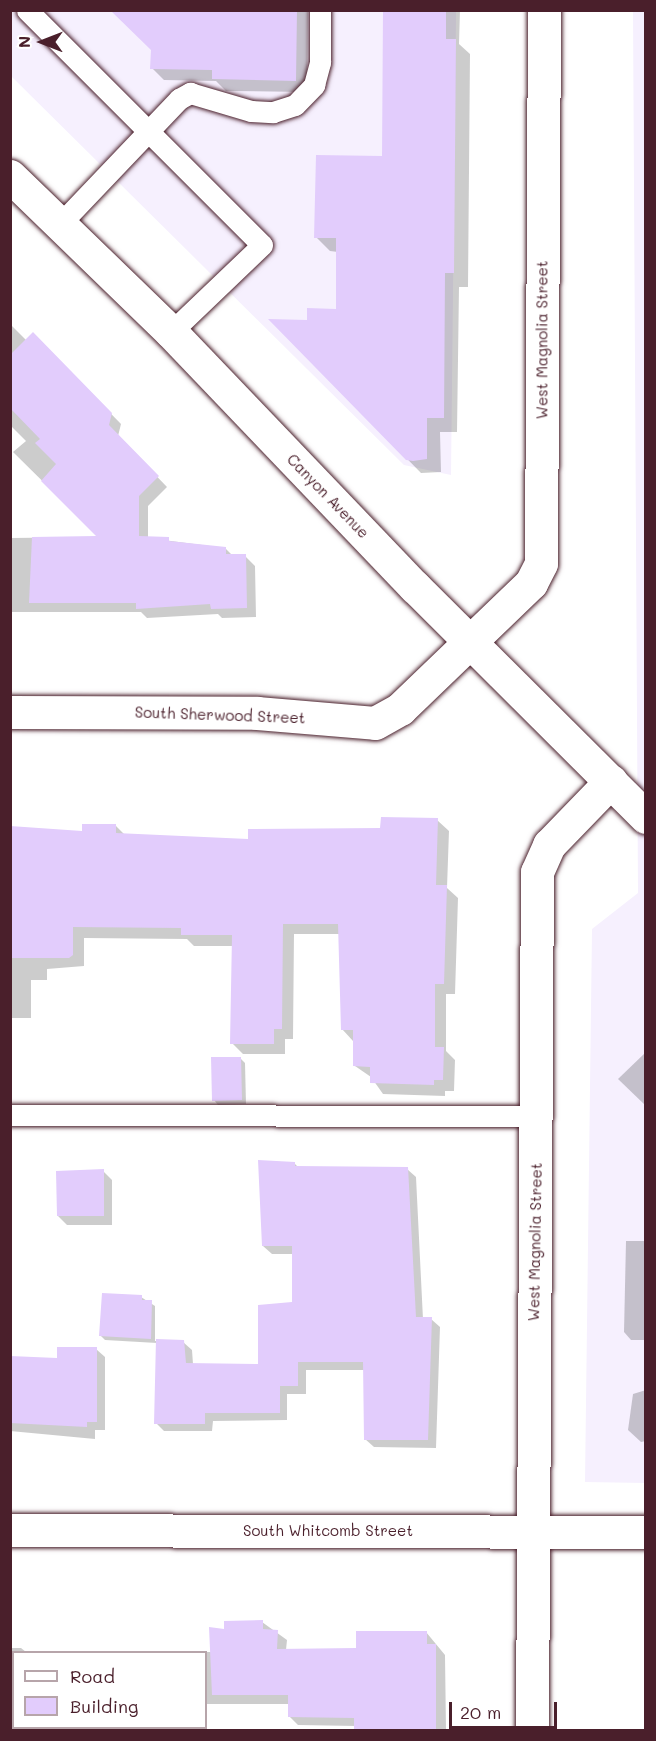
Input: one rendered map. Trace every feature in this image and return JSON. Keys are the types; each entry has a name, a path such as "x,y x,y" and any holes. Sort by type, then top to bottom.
{"street":[{"name":"West Magnolia Street","path":"471,642 531,584 541,562 544,10"},
{"name":"Canyon Avenue","path":"10,176 171,333 471,642 611,781 642,806"},
{"name":"South Sherwood Street","path":"10,712 257,713 375,723 400,709 471,642"},
{"name":"West Magnolia Street","path":"532,1731 537,872 549,845 611,781"},
{"name":"South Whitcomb Street","path":"10,1530 645,1532"}],"lane":[{"path":"27,10 262,245 171,333"},
{"path":"60,224 179,99 190,93 251,111 273,112 295,105 314,85 320,62 320,10"},
{"path":"10,1115 537,1116"}],"shaded area":[{"path":"645,10 646,1483 585,1482 592,929 638,893 633,11"},
{"path":"10,11 456,11 451,475 404,465 11,76"}],"building":[{"path":"110,10 297,10 296,81 212,79 212,70 150,69 151,50"},
{"path":"383,10 446,10 446,39 456,39 454,273 445,273 444,418 427,418 427,459 413,461 406,460 268,319 307,320 307,308 336,309 336,238 314,238 316,155 382,156"},
{"path":"33,332 112,413 109,425 159,476 139,496 139,536 169,537 169,541 226,547 226,554 246,554 247,608 211,609 210,604 136,609 136,603 29,603 32,537 96,536 41,481 56,464 35,443 40,439 10,408 10,355"},
{"path":"381,817 438,818 436,885 447,885 444,984 435,984 435,1047 444,1047 443,1080 434,1080 434,1085 370,1083 370,1067 353,1066 353,1030 341,1030 338,924 283,924 282,1029 274,1029 274,1044 230,1044 232,935 181,935 181,928 73,927 73,955 69,958 10,958 10,826 82,831 82,824 116,824 116,833 248,839 248,829 380,828"},
{"path":"211,1057 241,1057 242,1100 212,1101"},
{"path":"258,1160 295,1162 295,1166 408,1167 416,1317 432,1317 428,1440 364,1440 363,1362 298,1362 298,1386 280,1386 280,1413 205,1413 205,1424 154,1424 156,1339 184,1340 186,1363 258,1364 258,1305 292,1302 292,1246 262,1246"},
{"path":"104,1169 104,1216 57,1216 56,1171"},
{"path":"102,1293 142,1295 142,1300 152,1300 151,1339 99,1336"},
{"path":"57,1347 97,1347 97,1422 87,1422 87,1427 10,1423 10,1356 57,1358"},
{"path":"263,1620 263,1629 278,1630 277,1649 356,1648 356,1631 427,1631 427,1644 436,1644 436,1731 354,1731 354,1718 288,1717 288,1695 212,1695 209,1627 224,1629 224,1621"}]}
